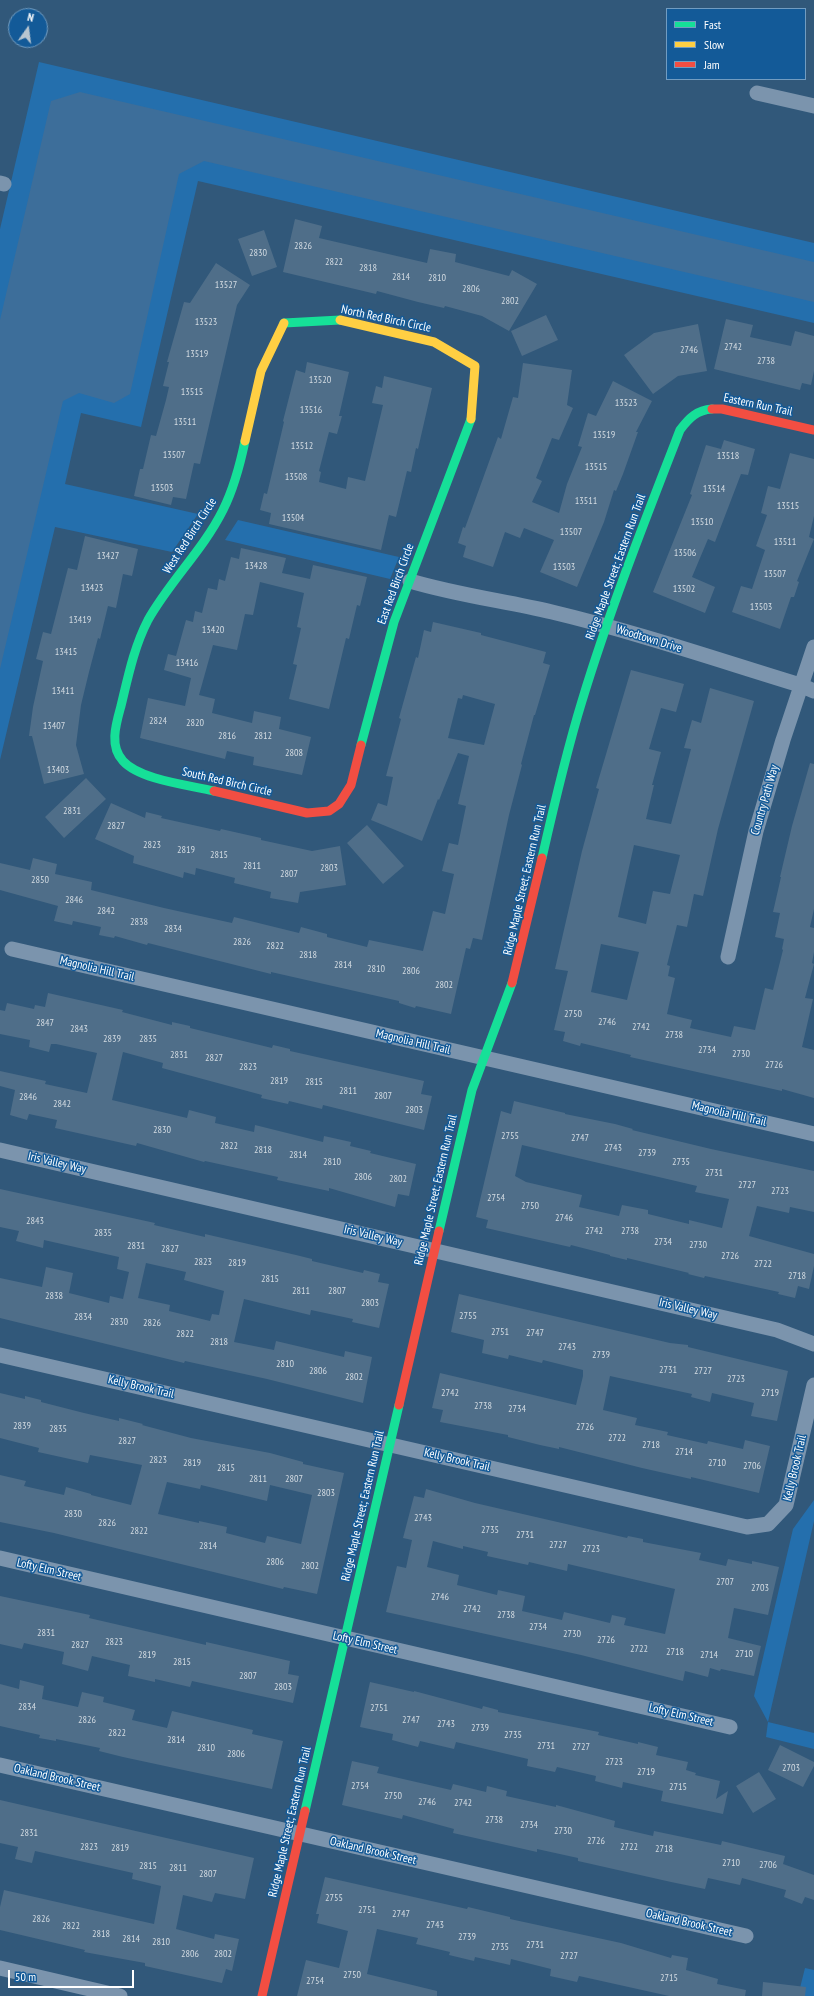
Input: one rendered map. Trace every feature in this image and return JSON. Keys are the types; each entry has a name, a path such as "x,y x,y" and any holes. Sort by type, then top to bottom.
{"street":[{"path":"757,93 814,106"},
{"name":"North Red Birch Circle","path":"285,322 340,320 434,342 475,366"},
{"name":"West Red Birch Circle","path":"120,758 115,746 114,732 128,673 136,647 149,619 217,520 230,495 239,465 261,370 285,322"},
{"name":"East Red Birch Circle","path":"334,809 344,799 351,785 382,662 394,622 472,416 475,366"},
{"name":"Eastern Run Trail","path":"697,412 708,408 722,408 814,430"},
{"name":"Ridge Maple Street; Eastern Run Trail","path":"262,1996 472,1090 482,1058 505,1002 518,963 570,743 606,626 626,569 680,430 688,418 697,412"},
{"name":"Woodtown Drive","path":"410,581 443,591 551,612 606,626 800,685 814,691"},
{"name":"Country Path Way","path":"728,957 756,831 800,685 814,647"},
{"name":"South Red Birch Circle","path":"120,758 129,768 140,774 308,813 322,814 334,809"},
{"name":"Magnolia Hill Trail","path":"12,950 814,1134"},
{"name":"Iris Valley Way","path":"0,1150 777,1330 814,1344"},
{"name":"Kelly Brook Trail","path":"0,1355 747,1527 768,1524 786,1505 808,1439 814,1385"},
{"name":"Lofty Elm Street","path":"0,1558 730,1727"},
{"name":"Oakland Brook Street","path":"0,1765 746,1936"},
{"path":"0,1968 120,1996"}],"shaded area":[{"path":"39,62 814,243 814,323 198,181 141,427 81,413 65,484 198,514 172,552 55,527 0,760 0,229"},
{"path":"80,92 814,262 814,302 204,161 179,174 130,394 114,403 79,393 63,401 0,669 0,320 51,101"},
{"path":"238,520 399,557 390,579 225,540"},
{"path":"814,1500 814,1521 768,1722 754,1696 793,1529"},
{"path":"768,1722 814,1733 814,1749 766,1737"},
{"path":"805,1968 814,1970 814,1996 798,1996"}],"building":[{"path":"295,219 322,226 319,238 427,263 430,249 456,254 455,262 509,276 512,270 537,284 509,331 482,316 445,306 444,308 377,291 376,294 283,272"},
{"path":"264,230 277,267 252,276 238,239"},
{"path":"216,263 250,285 237,305 200,464 194,463 186,499 173,497 171,505 134,496 140,469 143,469 151,435 156,436 166,400 169,387 163,386 169,362 167,362 184,302 190,303"},
{"path":"546,315 558,340 522,356 511,331"},
{"path":"726,319 753,325 750,337 791,346 795,331 814,336 814,371 811,385 802,383 800,390 714,369"},
{"path":"698,324 707,371 678,376 653,394 624,355 654,333"},
{"path":"307,362 349,372 339,416 342,416 337,434 329,432 319,471 321,472 319,482 346,489 348,477 365,481 383,405 372,403 376,386 382,388 384,376 432,388 418,449 416,448 411,472 407,471 396,517 389,515 381,550 269,524 271,513 260,510 264,493 267,494 296,370 305,373"},
{"path":"523,363 572,370 567,405 573,408 559,440 552,438 536,478 542,481 532,502 559,513 567,484 582,447 578,446 588,413 596,416 613,381 652,401 636,432 638,432 623,474 616,491 614,490 604,522 577,587 540,572 554,540 524,528 520,538 505,532 493,567 463,557 466,546 458,543 463,527 465,528 498,437 501,439 513,397 518,398"},
{"path":"724,440 755,449 748,475 741,474 715,542 708,539 692,577 715,587 705,613 653,592 692,495 690,494 706,445 721,449"},
{"path":"790,453 814,459 814,516 809,537 814,539 797,581 799,582 794,597 791,597 780,629 732,612 741,586 752,589 765,550 756,546 767,515 761,513 768,486 780,489"},
{"path":"85,536 138,549 132,576 123,574 116,608 108,606 100,639 98,638 81,705 76,745 84,774 44,784 32,736 29,736 33,707 43,661 36,659 43,632 51,634 68,568 77,570"},
{"path":"241,548 286,558 282,573 310,579 313,565 367,577 360,606 357,605 349,639 346,638 329,709 289,699 297,665 293,664 301,628 297,627 304,593 260,582 253,615 245,614 237,650 213,645 199,695 215,699 212,713 252,723 254,711 281,717 279,729 311,737 302,775 253,765 254,757 227,751 225,759 140,738 148,698 185,706 191,678 164,670 168,654 176,656 186,620 193,622 195,611 202,613 208,588 217,590 219,579 225,581 231,557 239,559"},
{"path":"433,622 481,633 481,635 546,652 543,663 550,665 534,715 521,764 482,940 473,938 470,949 466,948 451,1014 416,1006 415,1008 399,1003 399,1001 271,972 271,974 148,943 147,945 115,936 114,938 99,935 101,927 73,921 72,925 54,921 58,906 0,890 0,863 30,870 33,858 57,864 55,874 92,882 91,890 164,908 232,923 234,917 299,933 301,927 327,934 327,937 367,947 369,940 423,951 433,911 445,914 454,874 442,871 449,843 458,845 466,806 458,804 469,756 458,753 422,841 371,820 378,803 387,806 393,777 386,776 401,719 399,718 416,657 418,658 424,630 431,632","holes":["463,695 495,704 484,745 448,738 458,698 462,699"]},
{"path":"631,670 684,684 676,712 661,708 649,749 661,752 652,785 654,785 646,819 671,824 691,749 684,748 692,720 701,723 710,688 754,701 718,829 703,896 694,894 687,927 677,925 667,965 670,966 668,976 675,978 667,1014 692,1020 690,1028 731,1037 734,1026 755,1030 765,988 773,990 783,950 784,939 775,937 780,913 773,912 792,826 810,763 814,764 814,909 810,927 814,928 814,952 812,963 814,964 805,998 813,999 802,1047 814,1050 814,1098 782,1089 782,1091 630,1057 631,1055 581,1043 580,1046 563,1041 565,1032 554,1030 568,971 555,969 582,851 599,789 596,788","holes":["634,845 680,855 670,894 653,891 646,924 618,917","601,944 639,952 627,1000 591,992"]},
{"path":"86,778 106,799 64,838 45,817"},
{"path":"111,803 145,818 146,812 162,816 161,818 220,831 221,829 261,838 261,840 312,851 340,846 346,885 300,892 298,903 270,898 271,892 234,883 235,878 196,868 195,875 184,872 183,878 133,863 134,856 95,839"},
{"path":"367,825 404,866 383,884 347,843"},
{"path":"48,993 123,1010 122,1012 172,1025 172,1022 190,1026 190,1028 272,1048 273,1045 290,1049 290,1051 424,1081 421,1094 432,1096 424,1130 323,1105 322,1109 289,1101 288,1104 261,1098 262,1095 162,1068 163,1063 123,1052 112,1100 187,1118 189,1110 216,1117 215,1123 254,1132 255,1125 323,1142 324,1136 351,1142 350,1146 371,1151 370,1153 416,1164 409,1196 398,1194 395,1207 329,1188 329,1191 277,1180 278,1177 204,1162 137,1143 136,1146 55,1128 57,1120 29,1114 27,1120 10,1115 15,1090 0,1086 0,1071 46,1081 45,1084 87,1093 97,1053 56,1044 51,1044 49,1052 29,1047 30,1040 0,1034 0,1010 5,1011 7,1003 34,1009 35,1005 45,1007"},
{"path":"514,1101 565,1114 615,1124 633,1129 632,1130 711,1149 814,1171 814,1212 790,1207 789,1213 757,1206 749,1236 814,1254 814,1266 809,1289 798,1286 795,1298 778,1294 779,1292 705,1276 704,1278 627,1258 627,1260 610,1256 571,1245 570,1247 486,1228 488,1220 476,1217 501,1111 511,1114","holes":["522,1145 697,1186 695,1192 729,1199 722,1228 689,1220 689,1224 648,1214 648,1210 622,1205 619,1216 579,1207 582,1195 526,1182 515,1176"]},
{"path":"0,1189 155,1223 154,1225 205,1237 205,1234 296,1255 312,1259 312,1261 363,1273 364,1270 380,1274 378,1282 389,1284 379,1328 352,1322 353,1319 311,1310 310,1315 244,1299 234,1342 274,1350 276,1341 344,1357 345,1351 372,1357 363,1403 267,1379 185,1361 184,1363 0,1318 0,1278 42,1287 46,1267 73,1273 69,1293 109,1303 110,1296 123,1299 129,1272 117,1269 119,1257 44,1240 43,1248 16,1241 19,1231 0,1227","holes":["146,1263 186,1272 184,1280 224,1291 219,1315 212,1314 210,1321 169,1311 170,1305 138,1298"]},
{"path":"459,1294 670,1343 688,1345 688,1347 788,1371 777,1421 751,1416 754,1403 712,1393 710,1402 691,1397 692,1394 610,1376 603,1410 637,1418 635,1425 668,1432 667,1435 707,1444 708,1441 743,1449 745,1440 770,1446 759,1493 691,1477 691,1479 642,1468 559,1447 559,1449 540,1445 508,1437 508,1435 440,1422 443,1410 432,1408 440,1373 576,1405 583,1376 583,1370 543,1360 542,1363 509,1355 508,1359 482,1353 484,1340 451,1332"},
{"path":"0,1393 25,1399 25,1396 41,1400 41,1402 84,1413 119,1421 119,1418 191,1438 270,1453 303,1462 303,1464 344,1473 317,1594 284,1587 283,1589 54,1533 0,1522 0,1475 26,1481 24,1486 64,1495 66,1487 131,1505 142,1465 90,1455 88,1463 38,1452 39,1448 0,1438","holes":["167,1482 200,1489 201,1485 267,1501 270,1485 312,1495 301,1544 267,1536 265,1543 226,1533 227,1527 199,1521 199,1523 158,1514"]},
{"path":"426,1489 475,1503 627,1538 628,1536 643,1539 643,1542 701,1553 699,1560 726,1566 728,1559 752,1564 752,1561 779,1567 768,1615 734,1608 728,1638 761,1646 754,1676 710,1668 708,1677 685,1671 683,1681 581,1655 386,1612 397,1566 406,1568 412,1540 403,1538 414,1496 424,1498","holes":["433,1541 463,1549 463,1546 488,1552 487,1556 528,1565 529,1562 567,1571 568,1564 675,1589 665,1634 624,1625 626,1618 612,1615 610,1623 564,1612 562,1620 522,1611 525,1596 498,1590 497,1595 457,1585 459,1575 427,1567"]},
{"path":"0,1596 90,1615 89,1618 206,1645 206,1642 290,1661 288,1674 299,1676 293,1703 192,1681 190,1687 155,1679 155,1682 128,1676 130,1665 92,1656 88,1671 62,1664 64,1652 24,1643 22,1649 0,1644"},
{"path":"20,1680 44,1686 42,1699 78,1707 82,1692 104,1697 103,1702 135,1710 132,1720 167,1728 172,1711 253,1730 252,1734 283,1741 272,1789 123,1757 99,1751 100,1748 56,1739 56,1741 39,1738 40,1735 0,1726 0,1684 19,1689"},
{"path":"370,1682 414,1691 482,1709 483,1706 498,1710 498,1712 599,1732 598,1735 658,1747 656,1755 688,1762 686,1770 696,1773 695,1775 720,1781 716,1799 728,1791 723,1814 661,1801 663,1791 623,1782 622,1788 595,1781 596,1776 557,1767 555,1772 527,1766 528,1759 456,1742 454,1749 420,1741 418,1747 392,1740 393,1734 360,1727"},
{"path":"780,1745 814,1762 814,1766 803,1787 768,1770"},
{"path":"352,1761 379,1767 377,1773 451,1790 453,1784 486,1792 487,1786 507,1791 506,1796 556,1807 556,1805 615,1821 614,1827 653,1836 654,1831 721,1845 722,1841 785,1856 783,1864 814,1875 814,1900 805,1897 802,1904 784,1897 786,1890 742,1878 740,1885 708,1878 705,1889 578,1861 578,1858 537,1849 537,1852 453,1833 454,1829 403,1815 402,1819 342,1805"},
{"path":"759,1772 776,1799 753,1813 736,1786"},
{"path":"0,1800 254,1858 245,1899 215,1893 212,1902 183,1895 176,1929 214,1939 215,1934 239,1939 232,1971 226,1969 222,1983 145,1966 145,1963 84,1952 85,1950 0,1930 0,1907 4,1890 154,1924 161,1886 132,1879 133,1873 35,1851 32,1863 15,1859 18,1847 0,1843"},
{"path":"325,1877 467,1909 468,1907 510,1917 510,1919 621,1943 671,1958 672,1955 688,1958 686,1970 718,1979 717,1984 746,1990 745,1996 669,1996 579,1976 577,1982 550,1976 551,1969 511,1959 510,1965 475,1957 474,1961 449,1955 450,1952 416,1944 418,1938 377,1929 367,1974 437,1991 437,1996 297,1996 306,1960 339,1968 348,1931 317,1923 319,1914 316,1914"},
{"path":"763,1982 806,1987 805,1996 762,1996"}],"traffic: fast":[{"path":"284,323 340,320"},
{"path":"542,858 565,760 582,701 604,632 641,531 680,430 694,415 702,411 712,409"},
{"path":"361,745 394,622 471,419"},
{"path":"214,791 166,781 141,773 123,761 116,749 115,735 117,720 132,662 143,630 166,592 215,525 230,493 245,441"},
{"path":"439,1231 472,1090 512,983"},
{"path":"305,1811 399,1405"}],"traffic: slow":[{"path":"340,320 434,342 475,366 471,419"},
{"path":"245,441 261,371 284,323"}],"traffic: jam":[{"path":"712,409 722,409 814,430"},
{"path":"214,791 307,813 329,811 339,804 351,785 361,745"},
{"path":"512,983 542,858"},
{"path":"399,1405 439,1231"},
{"path":"262,1996 305,1811"}]}
